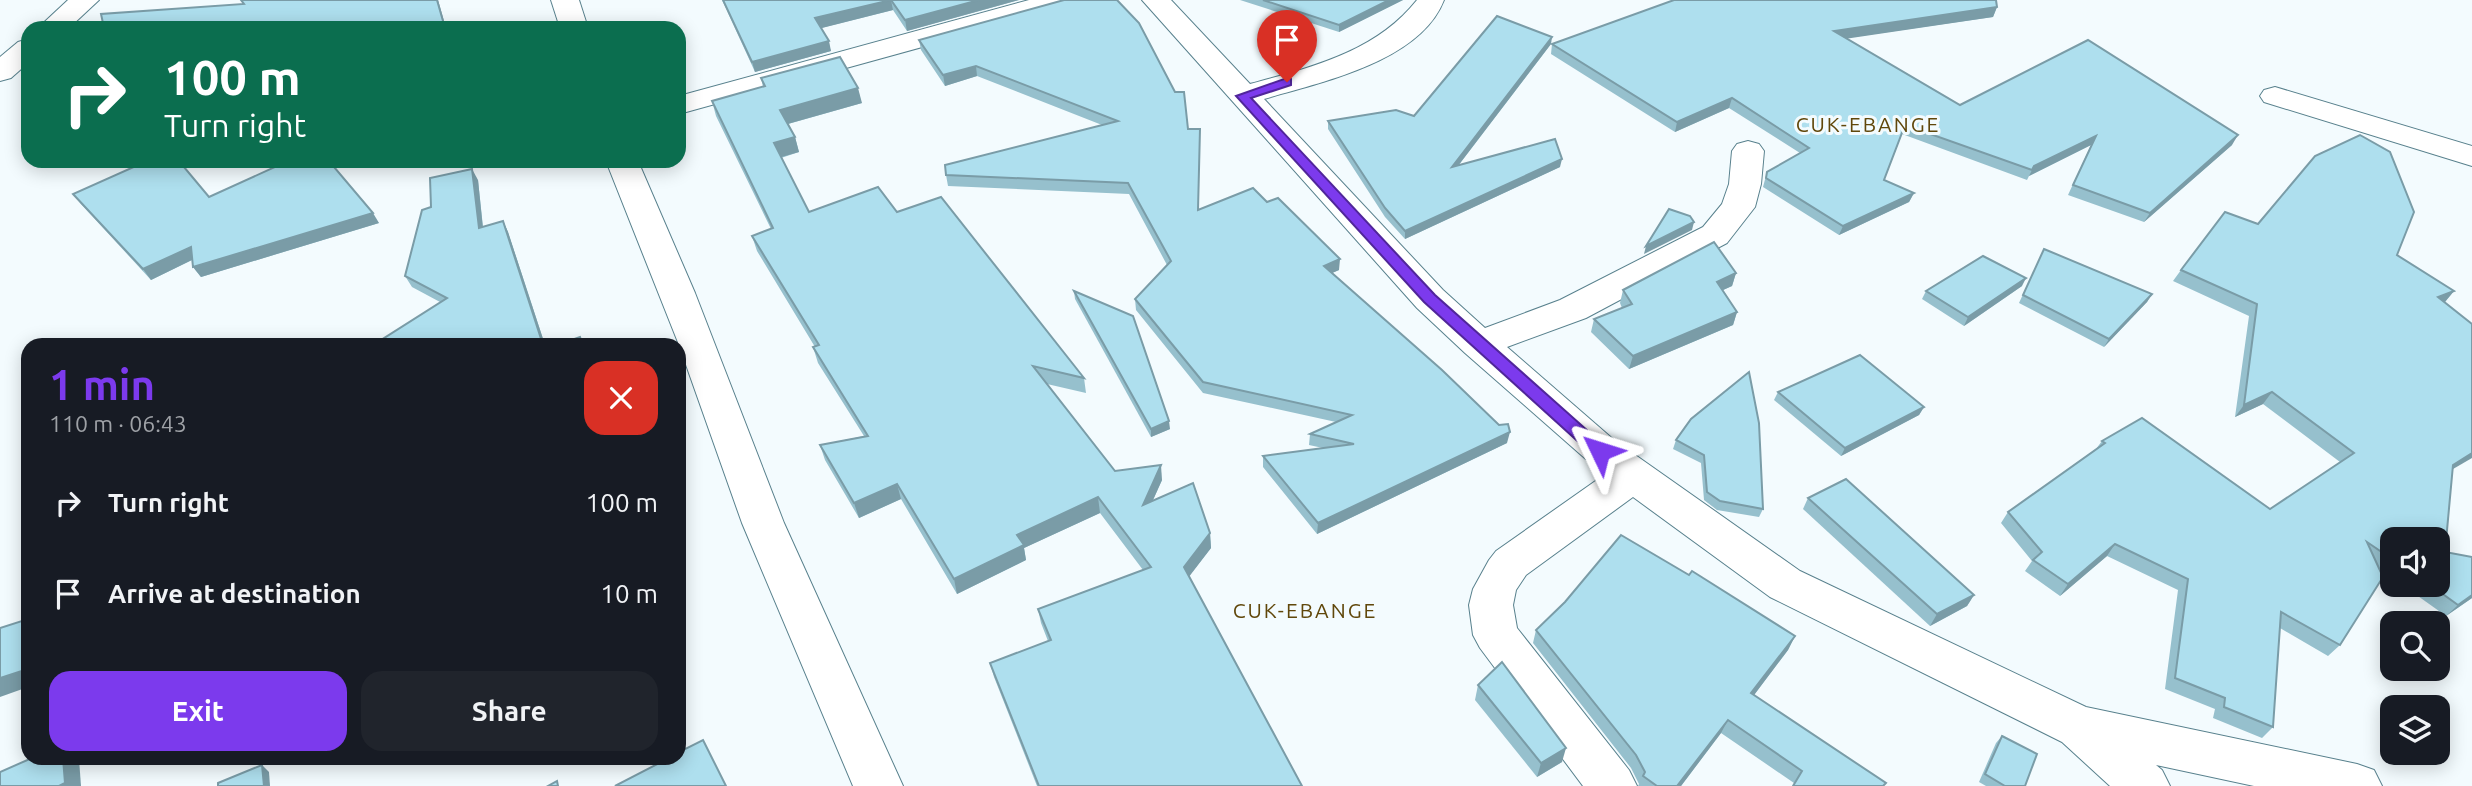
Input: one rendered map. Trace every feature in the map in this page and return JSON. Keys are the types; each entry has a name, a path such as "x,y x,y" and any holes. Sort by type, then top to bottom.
{"street":[{"path":"60,21 85,0"},
{"path":"565,0 572,21"},
{"path":"686,104 1060,0"},
{"path":"1156,0 1430,299 1478,344 1632,476 1785,584 2079,727 2357,786"},
{"path":"1242,96 1353,61 1386,46 1408,30 1431,1"},
{"path":"21,54 0,74 21,82"},
{"path":"2274,96 2472,156"},
{"path":"1478,344 1573,309 1715,235 1738,207 1745,184 1748,151"},
{"path":"625,168 677,293 763,523 878,786"},
{"path":"1612,786 1496,635 1489,609 1496,582 1511,563 1632,476"},
{"path":"2079,727 2145,786"}],"building":[{"path":"241,0 437,0 443,21 102,21 101,14 244,4"},
{"path":"723,0 891,0 815,18 829,41 752,62"},
{"path":"891,0 979,0 905,20"},
{"path":"1064,0 1117,0 1139,23 1175,92 1184,92 1188,129 1200,129 1198,210 1253,188 1267,202 1278,198 1340,259 1324,266 1442,370 1499,425 1508,424 1510,432 1318,523 1263,456 1354,444 1310,434 1352,415 1203,382 1135,299 1171,261 1128,183 946,175 945,165 1118,121 976,66 943,75 919,40"},
{"path":"1263,0 1389,0 1339,25"},
{"path":"1674,0 1996,0 1997,7 1834,31 1960,105 2088,40 2238,135 2150,213 2073,185 2096,136 2034,166 2032,170 1905,125 1884,180 1914,193 1843,226 1766,178 1767,172 1809,148 1732,98 1677,122 1552,44"},
{"path":"1497,16 1552,37 1452,167 1555,139 1562,159 1405,231 1385,208 1328,121 1396,110 1414,116"},
{"path":"840,57 858,88 780,110 795,137 774,143 809,212 878,187 897,212 941,197 1084,378 1033,366 1115,471 1161,465 1143,505 1193,483 1210,533 1184,567 1302,786 1039,786 990,663 1051,640 1038,609 1151,567 1098,497 1017,535 1024,545 954,579 897,484 854,503 820,445 868,436 813,347 819,345 752,236 773,228 712,101 765,86 761,78"},
{"path":"2360,135 2390,152 2414,212 2397,255 2454,291 2438,297 2472,324 2472,453 2453,465 2447,527 2380,527 2380,551 2367,542 2380,570 2380,582 2340,645 2281,612 2273,727 2224,707 2225,698 2175,678 2188,579 2115,544 2068,584 2033,560 2042,552 2008,512 2105,443 2102,441 2142,418 2270,509 2354,453 2272,392 2244,405 2257,304 2181,270 2225,212 2258,224 2315,156"},
{"path":"131,168 185,168 209,197 273,168 335,168 373,213 193,267 191,247 143,269 73,194"},
{"path":"472,169 479,228 503,221 541,338 384,338 447,298 405,276 422,210 431,207 430,178"},
{"path":"1669,209 1690,216 1694,222 1646,246"},
{"path":"1714,242 1736,273 1717,282 1737,312 1633,356 1594,319 1632,304 1623,290"},
{"path":"2044,249 2152,294 2109,339 2023,295"},
{"path":"1983,256 2026,278 1968,317 1926,291"},
{"path":"1074,291 1133,316 1169,421 1151,429"},
{"path":"1860,355 1924,407 1845,448 1778,392"},
{"path":"1749,372 1759,423 1763,509 1720,501 1707,492 1704,455 1676,440 1691,419"},
{"path":"1846,479 1974,595 1937,614 1808,498"},
{"path":"1621,535 1689,575 1692,571 1795,636 1751,693 1886,783 1883,786 1793,786 1802,771 1728,720 1677,786 1657,786 1643,776 1645,772 1636,755 1536,630 1565,602"},
{"path":"2450,553 2472,557 2472,595 2458,605 2447,597 2450,597"},
{"path":"21,621 21,671 0,678 0,628"},
{"path":"1502,662 1566,748 1541,763 1478,685"},
{"path":"2002,736 2037,754 2025,786 2005,786 1985,774"},
{"path":"703,740 726,786 615,786 656,765 686,765 686,748"},
{"path":"21,763 21,765 64,765 65,783 59,786 0,786 0,772"},
{"path":"262,765 264,786 218,786 218,783"}],"district":[{"name":"CUK-EBANGE","path":"1868,124"},
{"name":"CUK-EBANGE","path":"1305,610"}],"route":[{"path":"1287,82 1242,96 1430,299 1600,451"}]}
